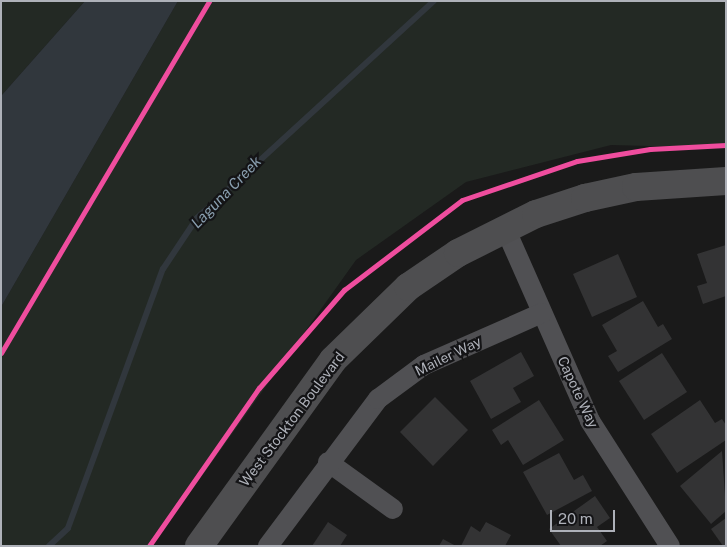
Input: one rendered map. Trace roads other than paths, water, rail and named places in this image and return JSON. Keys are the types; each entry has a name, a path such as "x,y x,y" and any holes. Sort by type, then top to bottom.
{"street":[{"name":"West Stockton Boulevard","path":"199,546 313,387 369,322 458,253 505,228 585,198 636,187 726,181"},
{"name":"Capote Way","path":"505,228 590,421 670,546"},
{"name":"Mailer Way","path":"268,546 359,420 400,381 542,312"},
{"path":"328,462 393,509"}],"waterway":[{"name":"Laguna Creek","path":"49,546 68,528 163,269 197,218 434,1"}]}
